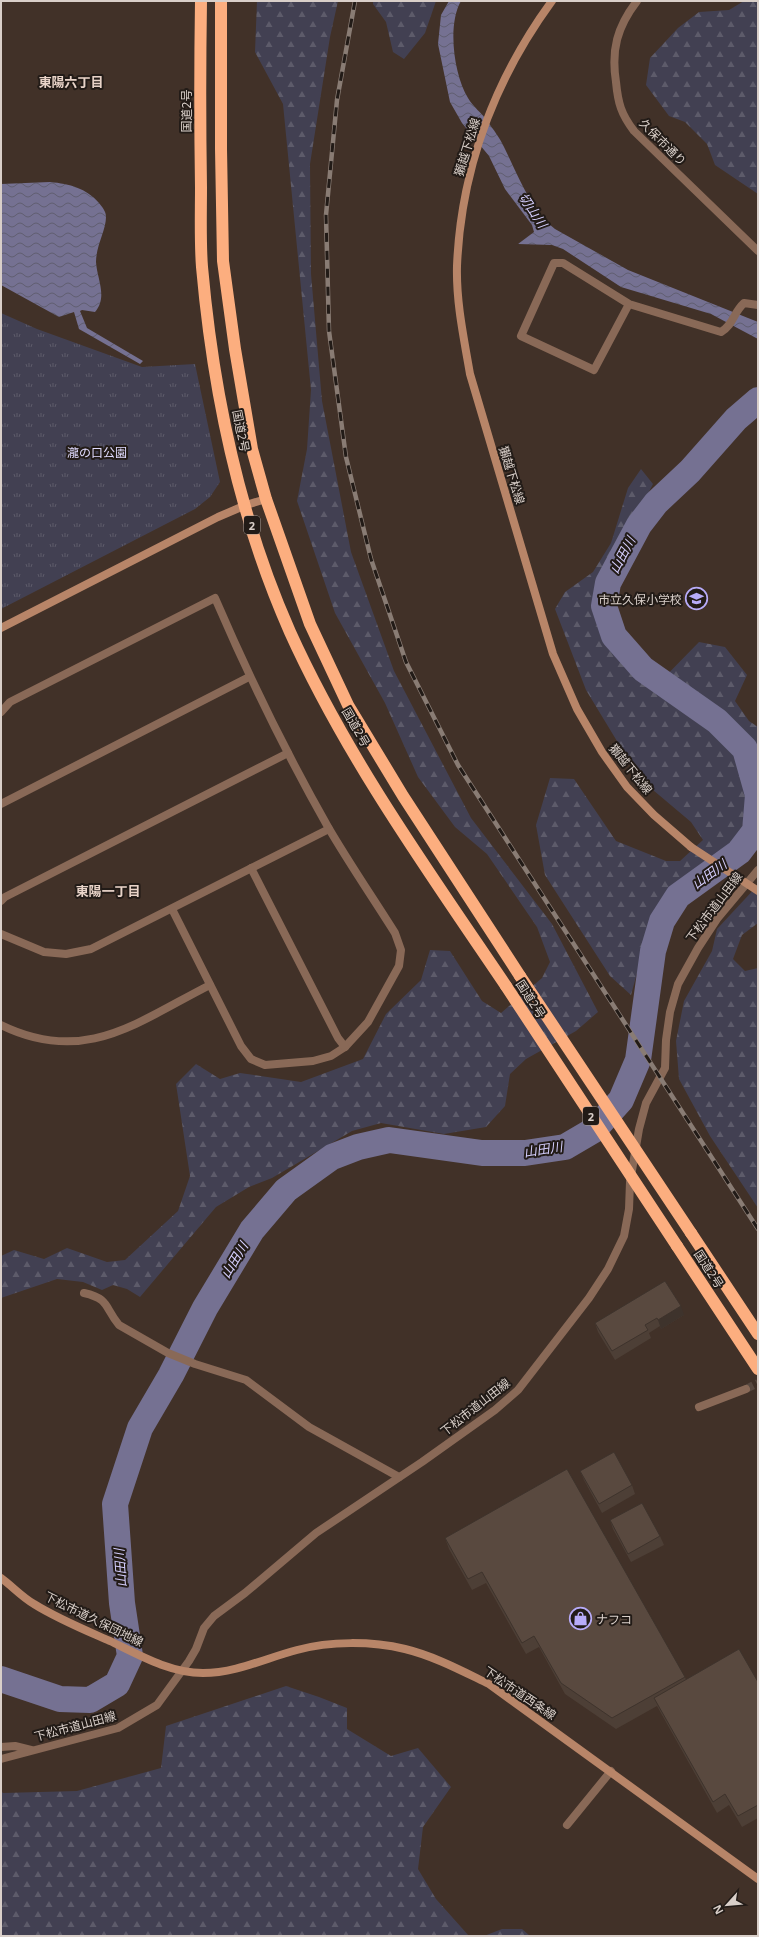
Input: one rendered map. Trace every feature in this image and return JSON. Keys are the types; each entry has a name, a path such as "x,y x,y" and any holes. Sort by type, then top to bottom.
{"highway":[{"name":"国道2号","path":"201,1 202,264 212,352 231,456 262,557 290,632 333,717 386,806 758,1369"},
{"name":"国道2号","path":"221,1 221,149 224,262 235,349 252,449 266,499 310,624 348,705 403,796 520,976 758,1334"}],"street":[{"name":"獺越下松線","path":"552,1 517,52 491,110 475,152 466,190 457,267 462,328 470,374 553,654 577,709 602,752 627,787 654,815 691,847 758,891"},
{"name":"久保市通り","path":"637,1 621,26 614,48 614,68 621,111 634,131 758,251"},
{"path":"629,304 594,370 521,336 554,263 563,262 629,304 721,332 729,327 739,308 744,303 758,305"},
{"path":"1,628 211,521 246,505 266,499"},
{"path":"1,712 10,702 215,598 249,677 288,753 329,829 395,933 401,950 399,966 368,1022 345,1047 331,1056 313,1061 266,1065 251,1059 241,1046 172,908"},
{"path":"1,804 249,677"},
{"path":"1,901 5,897 288,753"},
{"path":"1,934 44,952 66,954 91,949 329,829"},
{"path":"251,868 338,1038 345,1047"},
{"name":"下松市道山田線","path":"1,1759 31,1750 103,1733 134,1720 157,1704 182,1671 196,1649 204,1628 214,1616 265,1577 316,1533 495,1410 518,1390 562,1334 608,1269 624,1236 629,1209 630,1182 638,1128 646,1102 665,1068 666,1040 670,1012 678,984 698,948 718,919 758,870"},
{"path":"1,1026 38,1040 67,1043 98,1039 122,1031 210,985"},
{"path":"84,1293 97,1296 105,1302 113,1318 119,1325 168,1353 246,1380 309,1427 398,1477"},
{"path":"699,1407 746,1389"},
{"name":"下松市道久保団地線","path":"1,1578 33,1604 78,1627 155,1662 182,1671"},
{"name":"下松市道西条線","path":"182,1671 204,1673 228,1671 298,1650 337,1644 372,1644 405,1649 441,1661 489,1684 758,1879"},
{"path":"1,1747 15,1746 31,1750"},
{"path":"567,1825 610,1771"}],"green space":[{"path":"257,1 338,1 330,37 310,164 311,274 322,401 351,552 394,671 471,818 552,924 598,1012 576,1031 526,1059 510,1074 505,1106 486,1127 444,1134 381,1123 352,1131 272,1178 249,1187 216,1207 140,1297 127,1289 113,1285 102,1290 83,1282 57,1279 1,1298 1,1256 14,1250 44,1259 67,1248 107,1262 125,1260 178,1211 190,1176 176,1084 196,1064 220,1079 240,1073 301,1082 363,1059 386,1014 421,980 430,950 450,951 482,1001 501,1013 542,978 550,962 537,927 487,854 455,827 418,777 385,703 335,613 297,501 307,449 311,390 283,104 255,52"},
{"path":"373,1 436,1 425,33 404,59 393,52 386,22 373,4"},
{"path":"744,1 758,1 758,194 715,165 707,144 685,122 669,116 646,85 650,58 678,28 699,12 729,10"},
{"name":"瀧の口公園","path":"1,313 37,329 142,367 195,364 220,482 210,497 195,509 1,609"},
{"path":"641,469 653,484 604,579 601,610 617,645 656,686 699,642 725,647 747,675 735,701 749,721 758,727 758,763 748,775 742,832 726,853 679,885 655,908 631,995 610,976 545,875 536,825 550,778 574,779 616,841 666,861 680,861 703,840 691,822 640,779 586,690 555,609 565,592 593,572 611,543 628,488"},
{"path":"758,885 758,923 742,935 733,959 745,971 758,968 758,1208 710,1136 679,1079 676,1041 684,1001 712,951 717,929"},
{"path":"286,1686 347,1708 347,1729 391,1756 418,1748 451,1787 423,1827 418,1869 436,1899 469,1936 1,1936 1,1791 3,1793 77,1791 161,1768 166,1726"},
{"path":"502,1929 522,1929 530,1936 484,1936"}],"water":[{"name":"切山川","path":"449,1 461,1 454,23 453,36 456,64 463,88 470,101 485,118 498,137 525,191 538,212 546,221 555,229 628,270 758,322 758,339 711,314 621,287 563,249 552,245 518,244 534,232 532,225 505,189 489,156 462,123 450,102 438,44 441,15"},
{"path":"50,182 64,184 83,190 94,198 105,211 106,222 96,256 101,288 101,300 95,312 80,311 87,328 143,361 140,364 79,329 74,312 59,317 1,285 1,184"}],"building":[{"path":"665,1281 681,1306 658,1320 657,1318 645,1325 648,1330 612,1351 595,1323"},
{"path":"614,1452 632,1485 599,1504 580,1471"},
{"path":"567,1469 685,1677 612,1718 561,1683 534,1636 522,1643 482,1572 468,1579 445,1538"},
{"path":"642,1503 660,1536 628,1554 610,1520"},
{"path":"739,1649 758,1682 758,1805 738,1816 725,1794 713,1802 654,1698"}],"waterway":[{"name":"山田川","path":"1,1679 60,1699 90,1700 117,1684 130,1656 122,1603 115,1504 140,1428 171,1375 205,1308 252,1230 286,1190 332,1157 358,1147 389,1140 482,1153 525,1153 565,1147 594,1130 621,1100 638,1060 653,951 662,921 678,896 739,852 755,831 758,795 745,749 717,721 643,669 614,636 604,606 608,583 639,525 656,503 690,471 736,419 758,400"}],"tunnel":[{"path":"746,1389 758,1383"}],"railway":[{"path":"355,1 337,100 326,215 329,331 346,457 371,559 406,662 458,765 758,1229"}],"place":[{"name":"市立久保小学校","path":"697,599"},
{"name":"ナフコ","path":"580,1619"}],"district":[{"name":"東陽六丁目","path":"71,82"},
{"name":"東陽一丁目","path":"108,891"}]}
